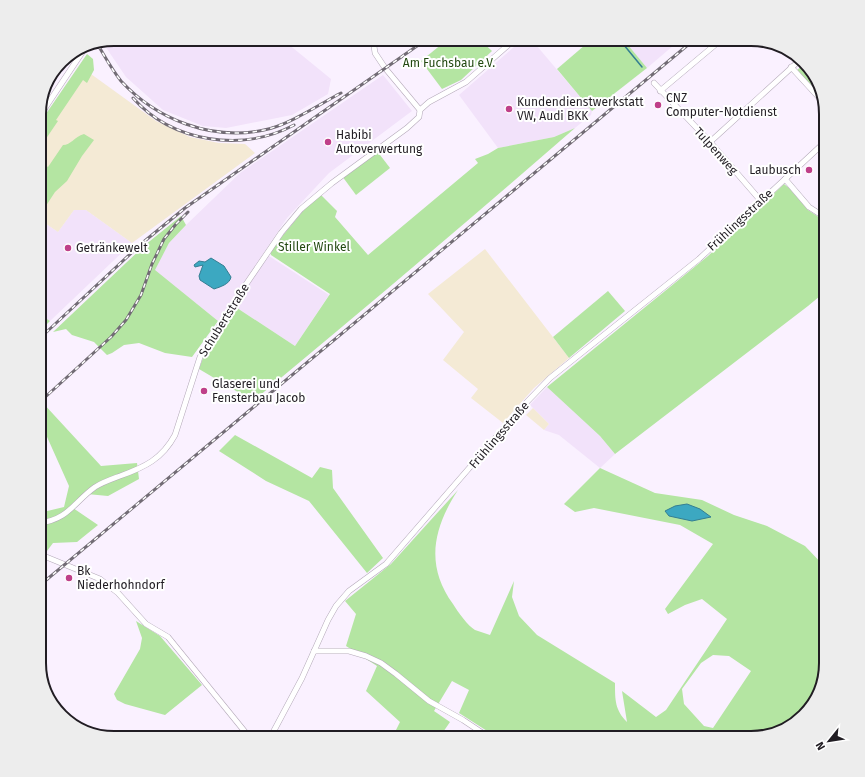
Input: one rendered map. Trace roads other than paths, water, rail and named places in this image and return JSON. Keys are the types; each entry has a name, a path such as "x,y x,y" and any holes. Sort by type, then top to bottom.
{"street":[{"path":"374,46 375,53 385,68 420,110"},
{"name":"Schubertstraße","path":"46,522 54,520 64,515 95,487 152,462 169,446 175,435 200,357 238,296 281,233 301,209 332,183 407,128 419,117 420,110 429,102 466,82 507,46"},
{"path":"660,91 714,46"},
{"path":"47,106 81,55"},
{"path":"710,142 795,63"},
{"path":"790,67 816,95"},
{"name":"Tulpenweg","path":"654,83 710,142 761,201"},
{"name":"Frühlingsstraße","path":"274,731 328,620 336,606 349,591 386,564 523,406 550,378 699,258 819,147"},
{"path":"785,179 809,207 819,213"},
{"path":"46,557 100,579 118,593 146,624 168,637 244,731"},
{"path":"314,651 349,651 366,656 381,663 429,701 479,731"}],"water":[{"path":"211,258 224,266 231,277 229,282 214,289 200,280 199,276 203,265 195,267 194,265 199,261 205,262"},
{"path":"687,504 700,509 711,517 692,521 669,516 665,511 675,506"}],"waterway":[{"path":"625,46 642,67"}],"railway":[{"path":"46,332 141,244 185,208 417,46"},
{"path":"46,580 687,46"},
{"path":"100,47 118,77 135,95 168,117 205,130 244,133 264,130 283,124 341,93"},
{"path":"133,98 149,113 167,125 187,133 209,138 230,140 252,139 274,134 294,125"},
{"path":"46,396 111,337 126,320 141,295 152,264 164,239 188,212"}],"place":[{"name":"CNZ Computer-Notdienst","path":"658,105"},
{"name":"Kundendienstwerkstatt VW, Audi BKK","path":"509,109"},
{"name":"Habibi Autoverwertung","path":"328,142"},
{"name":"Laubusch","path":"809,170"},
{"name":"Getränkewelt","path":"68,248"},
{"name":"Glaserei und Fensterbau Jacob","path":"204,391"},
{"name":"Bk Niederhohndorf","path":"69,578"}],"park label":[{"name":"Am Fuchsbau e.V.","path":"449,63"},
{"name":"Stiller Winkel","path":"314,247"}]}
